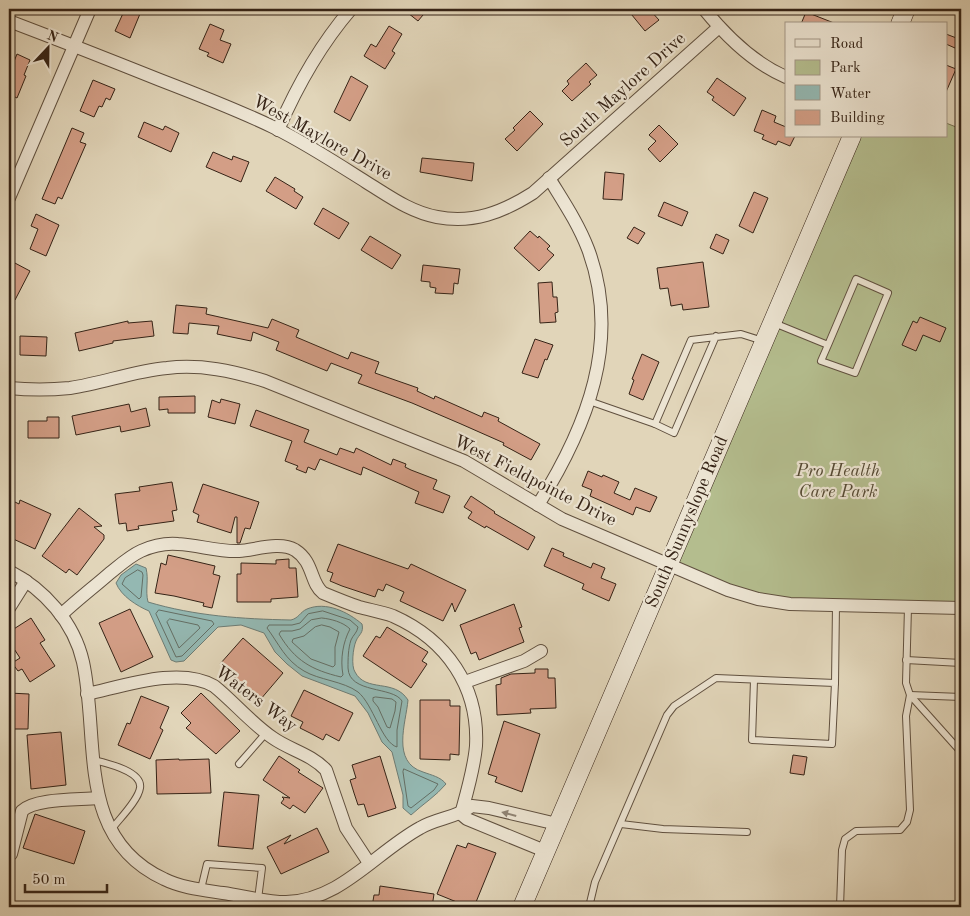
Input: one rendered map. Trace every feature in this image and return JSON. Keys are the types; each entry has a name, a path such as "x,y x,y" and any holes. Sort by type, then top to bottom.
{"street":[{"path":"9,198 90,9"},
{"path":"278,130 291,100 316,54 351,9"},
{"path":"704,9 719,27 757,60 785,76"},
{"path":"901,22 906,9"},
{"name":"West Maylore Drive","path":"9,21 225,105 316,150 405,206 423,214 458,219 476,218 500,212 533,193 549,178"},
{"name":"South Maylore Drive","path":"549,178 719,27"},
{"name":"South Sunnyslope Road","path":"522,907 851,138"},
{"path":"538,505 568,453 586,412 600,353 602,322 596,277 588,248 577,224 549,178"},
{"name":"West Fieldpointe Drive","path":"9,388 37,390 71,388 142,371 169,367 205,367 236,372 265,381 464,461 562,519 728,590 758,599 790,604 961,608"},
{"path":"61,615 124,561 141,551 163,545 178,544 239,551 280,546 290,547 302,556 311,568 319,590 323,594 392,616 414,627 447,656 464,682 473,711 476,748 461,814"},
{"path":"9,571 41,591 69,627 83,662 98,798 110,831 122,848 152,873 176,884 258,899 287,902 308,899 341,885 420,828 446,817 461,814 472,806 557,824"},
{"path":"9,608 26,581"},
{"path":"464,682 524,661 541,651"},
{"name":"Waters Way","path":"87,694 146,681 178,677 196,678 206,681 274,739 306,754 326,770 346,828 370,863"},
{"path":"11,854 22,811 26,807 43,802 98,798"},
{"path":"461,814 467,819 545,852"}],"lane":[{"path":"856,279 888,293 855,373 821,361 828,345 856,279"},
{"path":"773,322 828,345"},
{"path":"655,424 691,340 740,334 764,342"},
{"path":"589,401 655,424 674,433 716,336"},
{"path":"754,680 752,740 832,744 836,605"},
{"path":"908,607 906,683 910,695 961,752"},
{"path":"906,660 961,663"},
{"path":"589,907 595,882 667,715 674,706 716,678 835,683"},
{"path":"910,695 961,697"},
{"path":"840,907 842,850 845,839 856,831 900,830 908,822 910,810 906,716 910,695"},
{"path":"239,764 266,733"},
{"path":"94,760 109,763 130,772 138,778 140,783 137,797 110,831"},
{"path":"621,824 663,829 747,832"},
{"path":"201,889 207,864 262,868 258,899"}],"green space":[{"name":"Pro Health Care Park","path":"948,124 961,129 961,608 758,599 669,564 851,138 948,138"}],"water":[{"path":"136,564 146,568 148,602 166,607 219,616 291,620 307,609 322,606 343,612 362,624 362,631 354,648 353,661 355,672 366,682 395,689 408,700 403,730 404,751 407,760 413,767 439,778 446,784 411,815 403,808 403,795 392,752 382,742 368,713 355,696 302,676 275,652 264,633 241,625 218,627 184,661 176,662 171,660 149,611 130,600 118,588 116,583 121,575"}],"building":[{"path":"125,9 142,9 130,38 115,31"},
{"path":"403,9 428,9 418,21"},
{"path":"627,9 649,9 659,20 645,31"},
{"path":"806,12 831,22 802,22"},
{"path":"210,24 224,30 220,40 231,44 223,63 207,56 209,53 199,49"},
{"path":"389,26 402,34 392,51 395,53 385,69 364,56 371,44 376,47"},
{"path":"948,35 959,39 955,48 948,45"},
{"path":"17,54 30,60 17,98 9,94 9,74"},
{"path":"586,63 597,75 589,82 591,84 572,101 562,91 569,84 567,81"},
{"path":"948,66 956,69 948,87"},
{"path":"351,76 368,86 350,121 334,112"},
{"path":"717,78 746,98 734,116 712,100 714,97 707,92"},
{"path":"93,80 115,89 110,100 106,98 102,107 99,106 94,117 80,111"},
{"path":"762,110 776,116 774,122 785,127 785,138 794,138 790,146 778,141 776,145 762,139 764,135 754,131"},
{"path":"530,111 543,124 517,151 505,139"},
{"path":"144,122 163,130 165,126 179,133 171,152 138,137"},
{"path":"659,125 678,144 660,162 648,149 656,141 649,135"},
{"path":"72,128 84,133 80,142 86,144 62,199 58,197 55,204 42,199"},
{"path":"213,152 232,160 233,156 249,162 241,182 206,167"},
{"path":"422,158 474,163 472,181 420,172"},
{"path":"605,172 624,174 622,200 603,199"},
{"path":"275,177 295,189 294,191 303,197 296,209 266,191"},
{"path":"754,192 768,198 753,233 739,226"},
{"path":"664,202 688,212 682,226 658,216"},
{"path":"323,208 349,223 339,239 314,224"},
{"path":"36,214 59,225 46,256 30,249 38,229 31,226"},
{"path":"634,227 645,233 638,244 627,238"},
{"path":"530,231 550,246 547,249 554,255 539,271 514,248"},
{"path":"716,234 729,240 723,254 710,248"},
{"path":"370,236 401,255 392,269 361,250"},
{"path":"13,262 30,271 15,300 9,297 9,270"},
{"path":"703,262 709,307 683,310 682,304 671,306 668,288 660,289 657,268"},
{"path":"423,265 460,269 458,284 454,283 453,294 435,293 436,288 430,287 430,282 421,281"},
{"path":"552,282 553,297 557,297 558,312 555,313 556,322 540,323 538,283"},
{"path":"176,305 207,308 206,314 268,328 272,319 299,330 296,337 348,359 351,352 379,362 375,373 418,388 417,391 434,399 435,396 482,417 484,412 499,418 498,421 540,444 531,460 503,445 504,443 412,403 358,383 362,375 331,363 327,371 276,350 279,342 253,332 251,341 217,334 219,326 189,323 188,334 173,333"},
{"path":"920,317 946,328 940,342 923,335 916,351 902,345 913,321 917,323"},
{"path":"128,321 128,323 152,321 154,336 113,341 113,343 79,351 75,333"},
{"path":"20,336 47,337 46,356 20,355"},
{"path":"535,339 553,345 538,378 522,373"},
{"path":"642,354 659,362 643,400 629,394 634,380 632,379"},
{"path":"195,396 195,413 168,413 168,409 159,410 159,397"},
{"path":"221,399 240,404 235,424 208,417 212,400 220,403"},
{"path":"129,404 131,412 146,408 150,426 121,432 120,426 76,435 72,416"},
{"path":"256,410 309,430 304,442 337,455 340,448 354,453 356,448 391,465 393,459 406,464 405,467 437,480 433,489 450,496 443,513 415,503 419,492 363,467 361,475 320,459 315,470 308,467 306,473 296,469 298,466 285,461 292,441 250,426"},
{"path":"47,417 59,417 59,438 28,438 28,421 47,421"},
{"path":"588,471 619,482 614,493 630,500 635,488 657,497 650,512 636,507 633,515 590,496 592,490 582,486"},
{"path":"172,482 177,510 172,511 174,521 138,526 139,529 127,531 126,523 119,524 115,494 140,491 139,487"},
{"path":"203,484 259,502 250,529 245,528 240,543 237,543 237,517 235,517 231,533 197,522 199,515 193,512"},
{"path":"471,496 494,513 535,537 528,550 468,518 472,512 464,507"},
{"path":"9,499 19,504 20,500 51,514 35,549 9,537"},
{"path":"79,508 102,526 94,527 104,535 104,539 77,575 69,569 66,573 42,556"},
{"path":"338,544 408,569 411,564 466,590 455,612 452,603 443,621 400,601 404,592 386,584 383,591 378,589 375,597 342,586 330,581 333,573 327,571"},
{"path":"552,548 564,553 563,556 591,568 593,563 605,568 601,578 616,584 609,601 582,589 584,584 544,566"},
{"path":"168,555 215,566 213,574 220,576 212,608 203,606 204,603 155,593 161,563 166,565"},
{"path":"289,559 289,568 296,568 298,597 271,599 271,602 237,602 237,574 241,574 241,563 276,564 276,560"},
{"path":"514,604 522,627 519,628 524,642 479,660 476,652 471,654 460,625"},
{"path":"130,609 153,657 121,672 99,623"},
{"path":"31,618 45,640 40,643 55,666 30,682 22,669 18,671 12,663 20,658 9,641 9,632"},
{"path":"387,627 428,652 422,661 427,664 411,688 363,656 376,636 380,638"},
{"path":"243,638 283,673 260,700 220,664"},
{"path":"535,669 548,669 548,678 555,678 556,708 530,709 531,713 497,715 496,685 501,684 501,678 511,674 535,673"},
{"path":"304,690 353,713 339,741 326,734 323,740 300,728 303,722 291,716"},
{"path":"9,693 29,694 28,729 9,729"},
{"path":"201,693 240,731 216,754 186,728 191,723 181,713"},
{"path":"141,696 169,707 160,728 163,730 150,759 118,745 127,723 130,724"},
{"path":"420,700 450,700 450,706 460,706 459,755 450,754 450,760 420,759"},
{"path":"504,721 540,734 522,792 495,782 497,777 488,774"},
{"path":"61,732 66,785 31,789 27,735"},
{"path":"793,755 807,757 804,775 790,773"},
{"path":"279,756 300,770 298,772 323,788 305,813 293,805 290,809 281,803 284,799 282,797 290,798 263,780"},
{"path":"380,756 396,808 368,817 364,804 358,805 350,780 356,778 352,765"},
{"path":"209,759 211,793 157,794 156,760"},
{"path":"224,792 259,795 253,849 218,846"},
{"path":"35,814 85,831 74,864 23,848"},
{"path":"317,828 329,852 281,874 267,847 291,835 284,844"},
{"path":"468,843 496,853 474,907 469,907 437,894 457,845 466,848"},
{"path":"380,886 434,894 432,907 372,907 374,895 379,895"}]}
